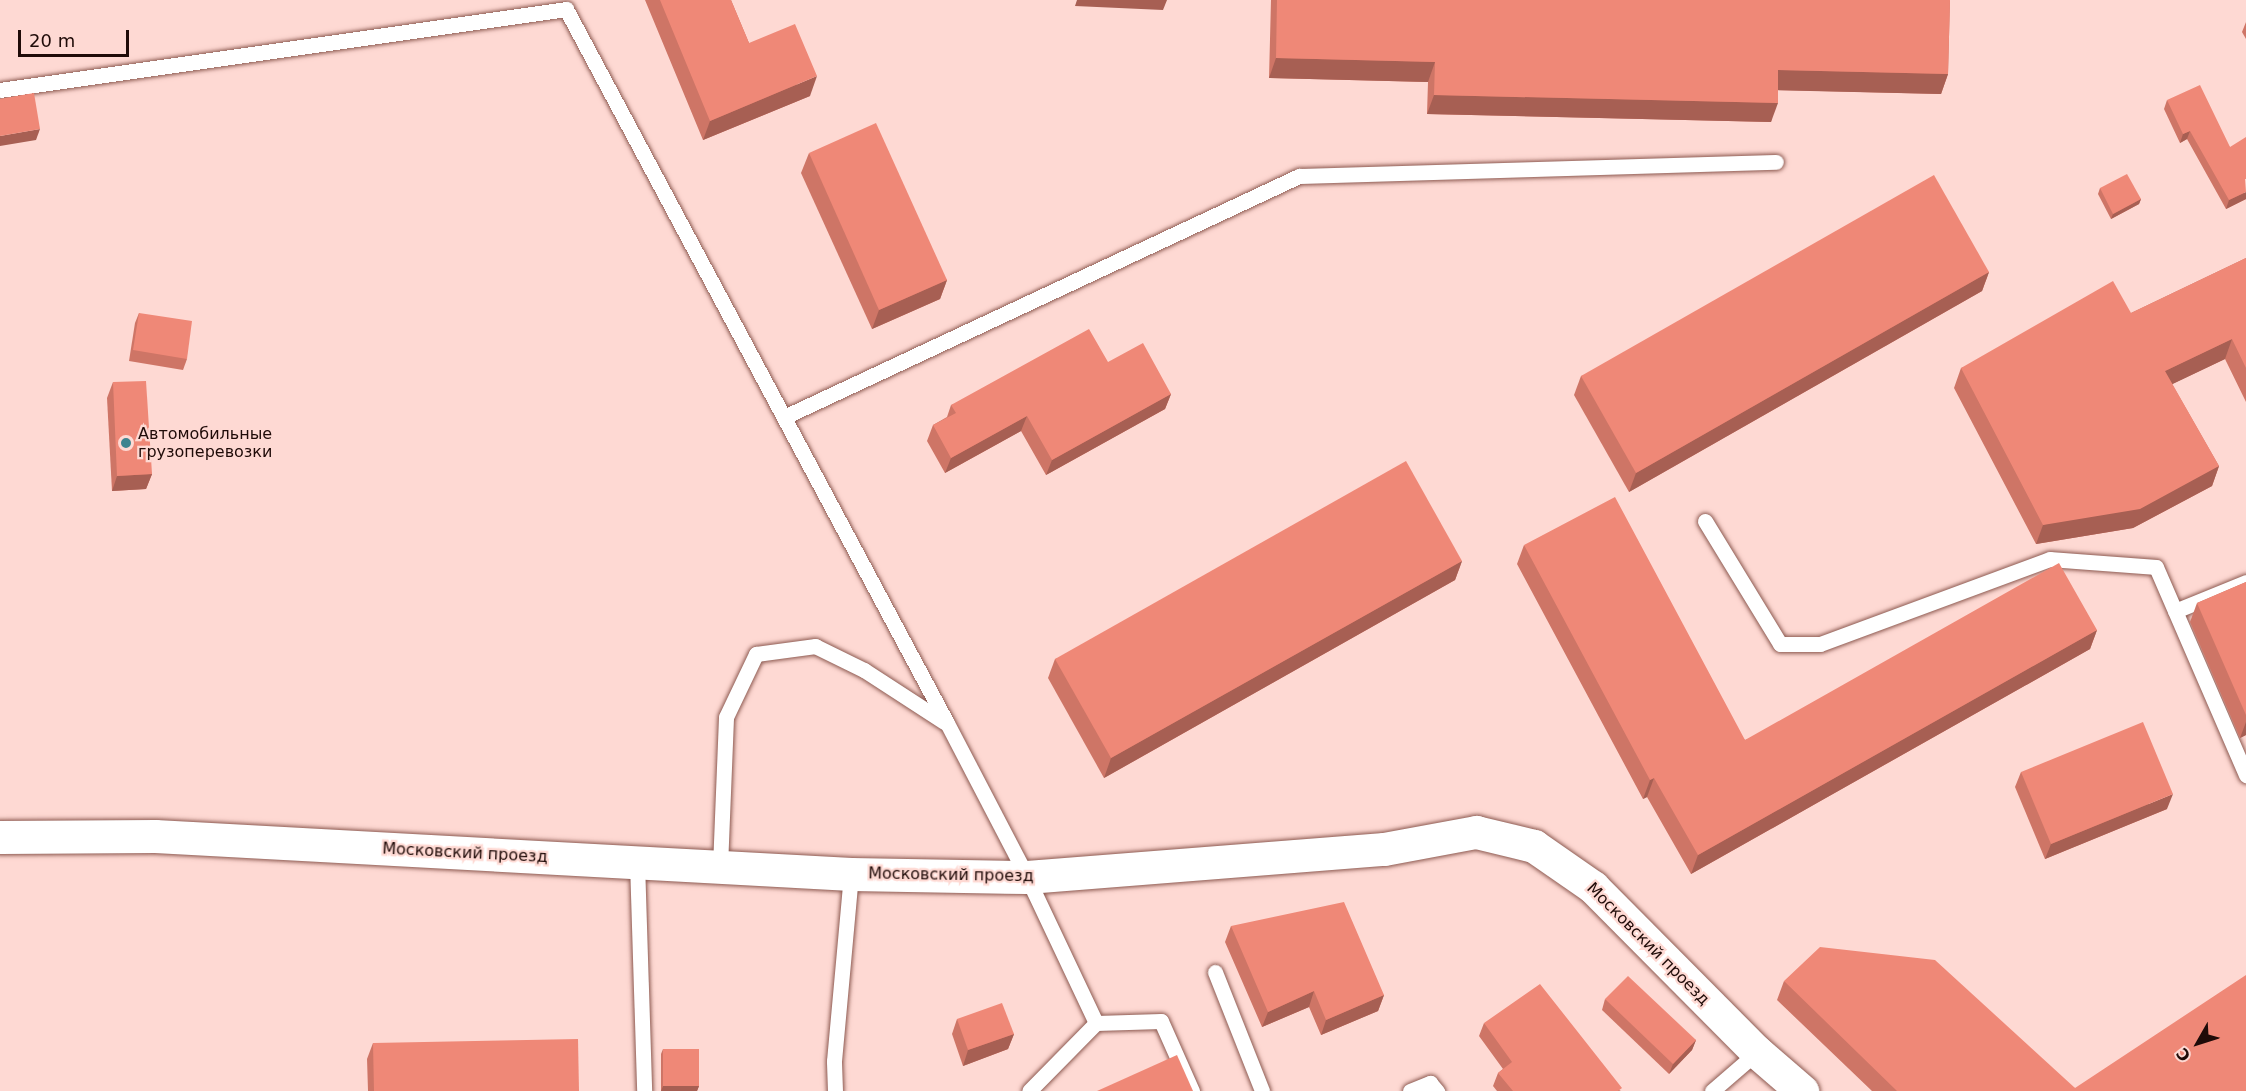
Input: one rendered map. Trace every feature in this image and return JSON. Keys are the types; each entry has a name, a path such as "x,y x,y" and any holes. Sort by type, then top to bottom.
{"street":[{"name":"Московский проезд","path":"0,837 155,836 850,874 1027,877 1384,849 1476,832 1534,846 1593,887 1757,1052 1802,1091"}],"lane":[{"path":"0,90 566,9 947,723 1027,877 1096,1023"},
{"path":"784,417 1299,176 1776,162"},
{"path":"1704,521 1780,644 1820,644 2050,559 2156,567 2246,775"},
{"path":"2175,611 2246,582"},
{"path":"720,867 726,717 756,654 815,646 864,670 947,723"},
{"path":"637,862 644,1091"},
{"path":"835,1091 834,1061 850,874"},
{"path":"1215,972 1262,1091"},
{"path":"1029,1091 1096,1023 1161,1021 1192,1091"},
{"path":"1712,1091 1757,1052"},
{"path":"1410,1091 1430,1083 1437,1091"}],"building":[{"path":"660,0 731,0 749,43 795,24 817,76 710,121"},
{"path":"1277,0 1950,0 1948,74 1778,70 1778,103 1434,95 1435,62 1276,58"},
{"path":"2200,85 2230,147 2246,137 2246,192 2229,200 2190,131 2183,134 2167,100"},
{"path":"34,93 40,129 0,136 0,99"},
{"path":"876,123 947,280 879,310 809,153"},
{"path":"2127,174 2141,199 2113,214 2100,188"},
{"path":"1934,175 1989,272 1636,473 1581,376"},
{"path":"2246,258 2246,368 2232,339 2165,371 2219,466 2140,509 2043,525 1961,368 2113,281 2131,313"},
{"path":"139,313 192,321 187,359 133,350"},
{"path":"1089,329 1108,362 1143,343 1171,394 1052,460 1027,416 951,458 933,425 956,413 951,405"},
{"name":"Автомобильные грузоперевозки","path":"146,381 152,474 117,476 113,382"},
{"path":"1406,461 1462,561 1111,758 1055,659"},
{"path":"1615,497 1745,740 2059,563 2097,630 1698,855 1654,778 1650,780 1524,545"},
{"path":"2246,582 2246,715 2197,603"},
{"path":"2143,722 2173,794 2051,844 2021,772"},
{"path":"1344,902 1384,995 1326,1020 1314,991 1268,1012 1231,926"},
{"path":"1820,947 1935,960 2075,1088 2246,975 2246,1091 1897,1091 1784,981"},
{"path":"1628,976 1696,1040 1673,1064 1605,999"},
{"path":"1540,984 1622,1088 1618,1091 1513,1091 1498,1073 1512,1062 1484,1023"},
{"path":"1002,1003 1014,1034 968,1050 957,1019"},
{"path":"578,1039 579,1091 374,1091 373,1043"},
{"path":"663,1049 699,1049 699,1086 663,1086"},
{"path":"1177,1055 1193,1091 1097,1091"}],"place":[{"name":"Автомобильные грузоперевозки","path":"126,443"}]}
